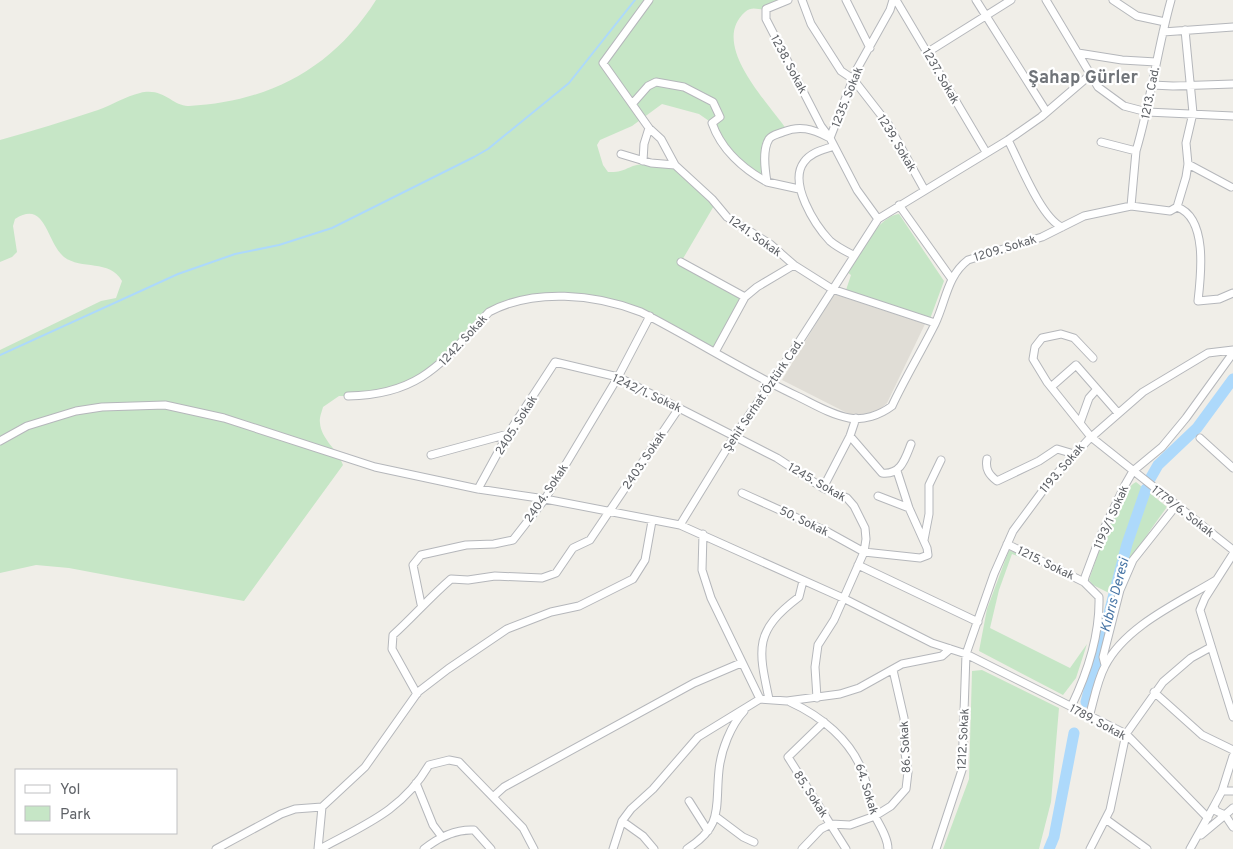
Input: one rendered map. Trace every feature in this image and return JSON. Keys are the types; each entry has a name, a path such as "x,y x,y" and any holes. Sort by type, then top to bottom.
{"street":[{"name":"1241. Sokak","path":"649,0 603,64 633,103 649,128 660,139 675,165 712,199 727,217 770,244 794,265 832,288 935,323"},
{"name":"1238. Sokak","path":"788,0 766,10 766,19 821,126 830,138"},
{"name":"1239. Sokak","path":"802,0 811,24 841,71 853,79 888,124 924,189"},
{"path":"846,0 870,48"},
{"name":"1235. Sokak","path":"878,219 857,190 830,138 853,79 894,0"},
{"name":"1237. Sokak","path":"894,0 928,52 986,152"},
{"path":"976,0 984,16 1046,111"},
{"path":"928,52 1011,0"},
{"path":"1046,0 1098,87 1124,106 1147,112 1233,116"},
{"path":"1113,0 1137,16 1165,22"},
{"name":"1213. Cad.","path":"1131,206 1136,151 1147,112 1165,22 1172,0"},
{"path":"1163,32 1233,27"},
{"path":"1185,30 1193,113 1186,143 1188,164 1177,208 1182,209 1193,220 1197,230 1201,271 1198,301 1219,299 1233,293"},
{"path":"1078,53 1122,60 1156,62"},
{"name":"Şehit Serhat Öztürk Cad.","path":"680,525 734,437 797,345 853,255 878,219 924,189 1008,140 1090,75"},
{"path":"633,103 648,86 656,82 684,87 713,102 720,117 712,123 721,142 746,168 767,182 799,188"},
{"path":"1152,85 1233,84"},
{"path":"643,161 644,144 649,128"},
{"path":"767,182 765,159 770,138 796,128 806,128 830,138"},
{"path":"1008,140 1048,215 1053,223 1062,227"},
{"path":"1101,142 1136,151"},
{"path":"834,146 813,153 803,163 799,172 799,188 820,227 830,240 853,255"},
{"path":"621,154 643,161 675,165"},
{"path":"1188,164 1231,187"},
{"path":"899,205 951,278"},
{"name":"1209. Sokak","path":"770,383 830,412 849,418 884,412 892,406 935,323 951,278 958,268 968,260 1042,237 1084,216 1131,206 1170,211 1177,208"},
{"path":"681,262 745,297"},
{"path":"714,352 745,297 757,287 794,265"},
{"name":"1242. Sokak","path":"348,396 373,394 395,389 430,374 489,312 515,301 556,297 597,299 619,303 650,316 770,383"},
{"name":"2404. Sokak","path":"422,604 413,565 421,555 466,545 500,544 513,540 545,499 618,377 650,316"},
{"name":"1779/6. Sokak","path":"1092,358 1074,338 1061,334 1042,338 1035,347 1033,359 1051,387 1091,437 1233,550"},
{"name":"1193. Sokak","path":"966,654 1007,544 1024,514 1074,454 1118,413 1156,383 1208,353 1233,352"},
{"name":"1193/1 Sokak","path":"1084,582 1111,511 1134,471 1162,447 1186,418 1233,352"},
{"name":"1242/1. Sokak","path":"555,362 618,377 734,437"},
{"name":"2405. Sokak","path":"478,489 508,434 555,362"},
{"path":"1051,387 1076,365 1118,413"},
{"path":"1080,423 1089,398 1097,388"},
{"path":"0,441 27,426 76,411 102,407 165,405 224,418 375,467 478,489 545,499 680,525 843,598 900,628 966,654"},
{"name":"2403. Sokak","path":"417,694 392,649 393,635 412,618 422,604 451,579 468,580 495,576 542,578 556,573 573,548 590,540 679,408"},
{"path":"823,488 850,436 856,418"},
{"path":"432,455 508,434"},
{"path":"850,436 882,473 892,474 897,471 911,444"},
{"name":"1245. Sokak","path":"734,437 777,458 823,488 847,498 862,518 866,539 864,552"},
{"path":"1200,438 1233,468"},
{"path":"987,459 986,465 990,476 997,481 1039,461 1057,449 1074,454"},
{"path":"924,541 928,520 929,485 941,460"},
{"path":"817,698 815,667 818,645 843,598 864,552 920,558 928,555 924,541 909,508 897,471"},
{"name":"50. Sokak","path":"742,493 826,530 864,552"},
{"path":"878,496 909,508"},
{"path":"1105,666 1103,656 1120,590 1133,560 1175,507"},
{"path":"216,849 281,814 322,807 365,767 417,694 448,669 507,629 551,612 579,606 633,579 645,560 652,521"},
{"path":"703,534 702,570 711,598 760,699"},
{"name":"1215. Sokak","path":"1007,544 1084,582"},
{"path":"1233,554 1200,610 1233,715"},
{"path":"858,565 978,622"},
{"path":"1089,717 1105,666 1146,620 1216,580"},
{"path":"769,699 761,652 763,636 790,604 799,597 803,581"},
{"path":"1071,707 1083,682 1100,614 1099,597 1084,582"},
{"path":"1090,849 1107,820 1126,734 1154,692 1191,658 1211,647"},
{"path":"613,849 622,821 698,736 760,699 787,701 817,698 859,688 902,664 942,656 950,649"},
{"name":"1789. Sokak","path":"966,654 1048,697 1126,734 1208,818"},
{"name":"1212. Sokak","path":"936,849 962,770 966,654"},
{"path":"494,796 504,787 694,683 741,663"},
{"name":"86. Sokak","path":"830,824 850,825 875,816 899,799 906,789 908,772 905,753 904,718 893,670"},
{"path":"1154,692 1202,735 1233,750"},
{"name":"64. Sokak","path":"787,701 807,710 824,722 857,758 864,775 868,800 888,849"},
{"path":"686,849 701,840 708,831 715,816 718,808 719,767 724,750 735,720 750,705"},
{"name":"85. Sokak","path":"824,722 788,757 846,849"},
{"path":"1190,849 1199,836 1222,791 1233,756"},
{"path":"319,849 387,813 412,790 429,765 449,760 459,762 494,796 523,828 534,849"},
{"path":"416,783 434,825 442,837"},
{"path":"1222,791 1233,791"},
{"path":"689,801 708,831"},
{"path":"1214,806 1216,811 1224,815 1233,828"},
{"path":"319,849 322,807"},
{"path":"1199,836 1233,808"},
{"path":"715,816 743,837 754,842"},
{"path":"1107,820 1147,849"},
{"path":"622,821 642,836 654,849"},
{"path":"802,849 821,829 830,824"},
{"path":"424,849 442,837 463,830 474,830 490,849"}],"shaded area":[{"path":"834,294 925,324 887,403 878,411 851,415 782,380"}],"green space":[{"path":"376,0 788,0 770,8 751,9 745,12 736,25 734,40 737,56 745,72 787,130 768,141 767,182 729,152 712,123 699,114 662,104 632,126 600,140 597,145 603,165 608,172 619,171 646,163 675,165 715,204 681,262 745,297 715,352 619,303 556,297 501,305 439,365 410,383 361,396 339,396 323,407 320,419 321,429 343,465 244,601 69,568 36,565 0,573 0,350 101,301 116,298 122,281 117,274 103,267 71,261 64,257 39,218 33,214 25,214 15,219 13,226 17,252 12,257 0,262 0,140 98,110 140,93 156,93 178,104 189,106 218,103 272,89 296,77 340,45 359,24"},
{"path":"899,214 944,281 930,319 846,290 851,275 847,272 869,237 891,216"},
{"path":"1136,482 1167,507 1136,553 1112,603 1107,602 1109,593 1093,585 1089,580 1114,512 1128,488"},
{"path":"1009,550 1040,565 1012,554 999,590 990,628 1070,668 1087,644 1076,678 1063,695 979,651 987,609"},
{"path":"982,670 1059,708 1051,802 1039,849 943,849 969,779 972,671"}],"waterway":[{"path":"0,355 178,274 235,254 279,245 332,228 474,157 488,149 569,83 635,0"},
{"name":"Kıbrıs Deresi","path":"1150,479 1158,465 1197,428 1233,379"},
{"name":"Kıbrıs Deresi","path":"1086,702 1127,544 1146,489"},
{"name":"Kıbrıs Deresi","path":"1049,849 1054,837 1074,733"}],"district":[{"name":"Şahap Gürler","path":"1083,77"}]}
